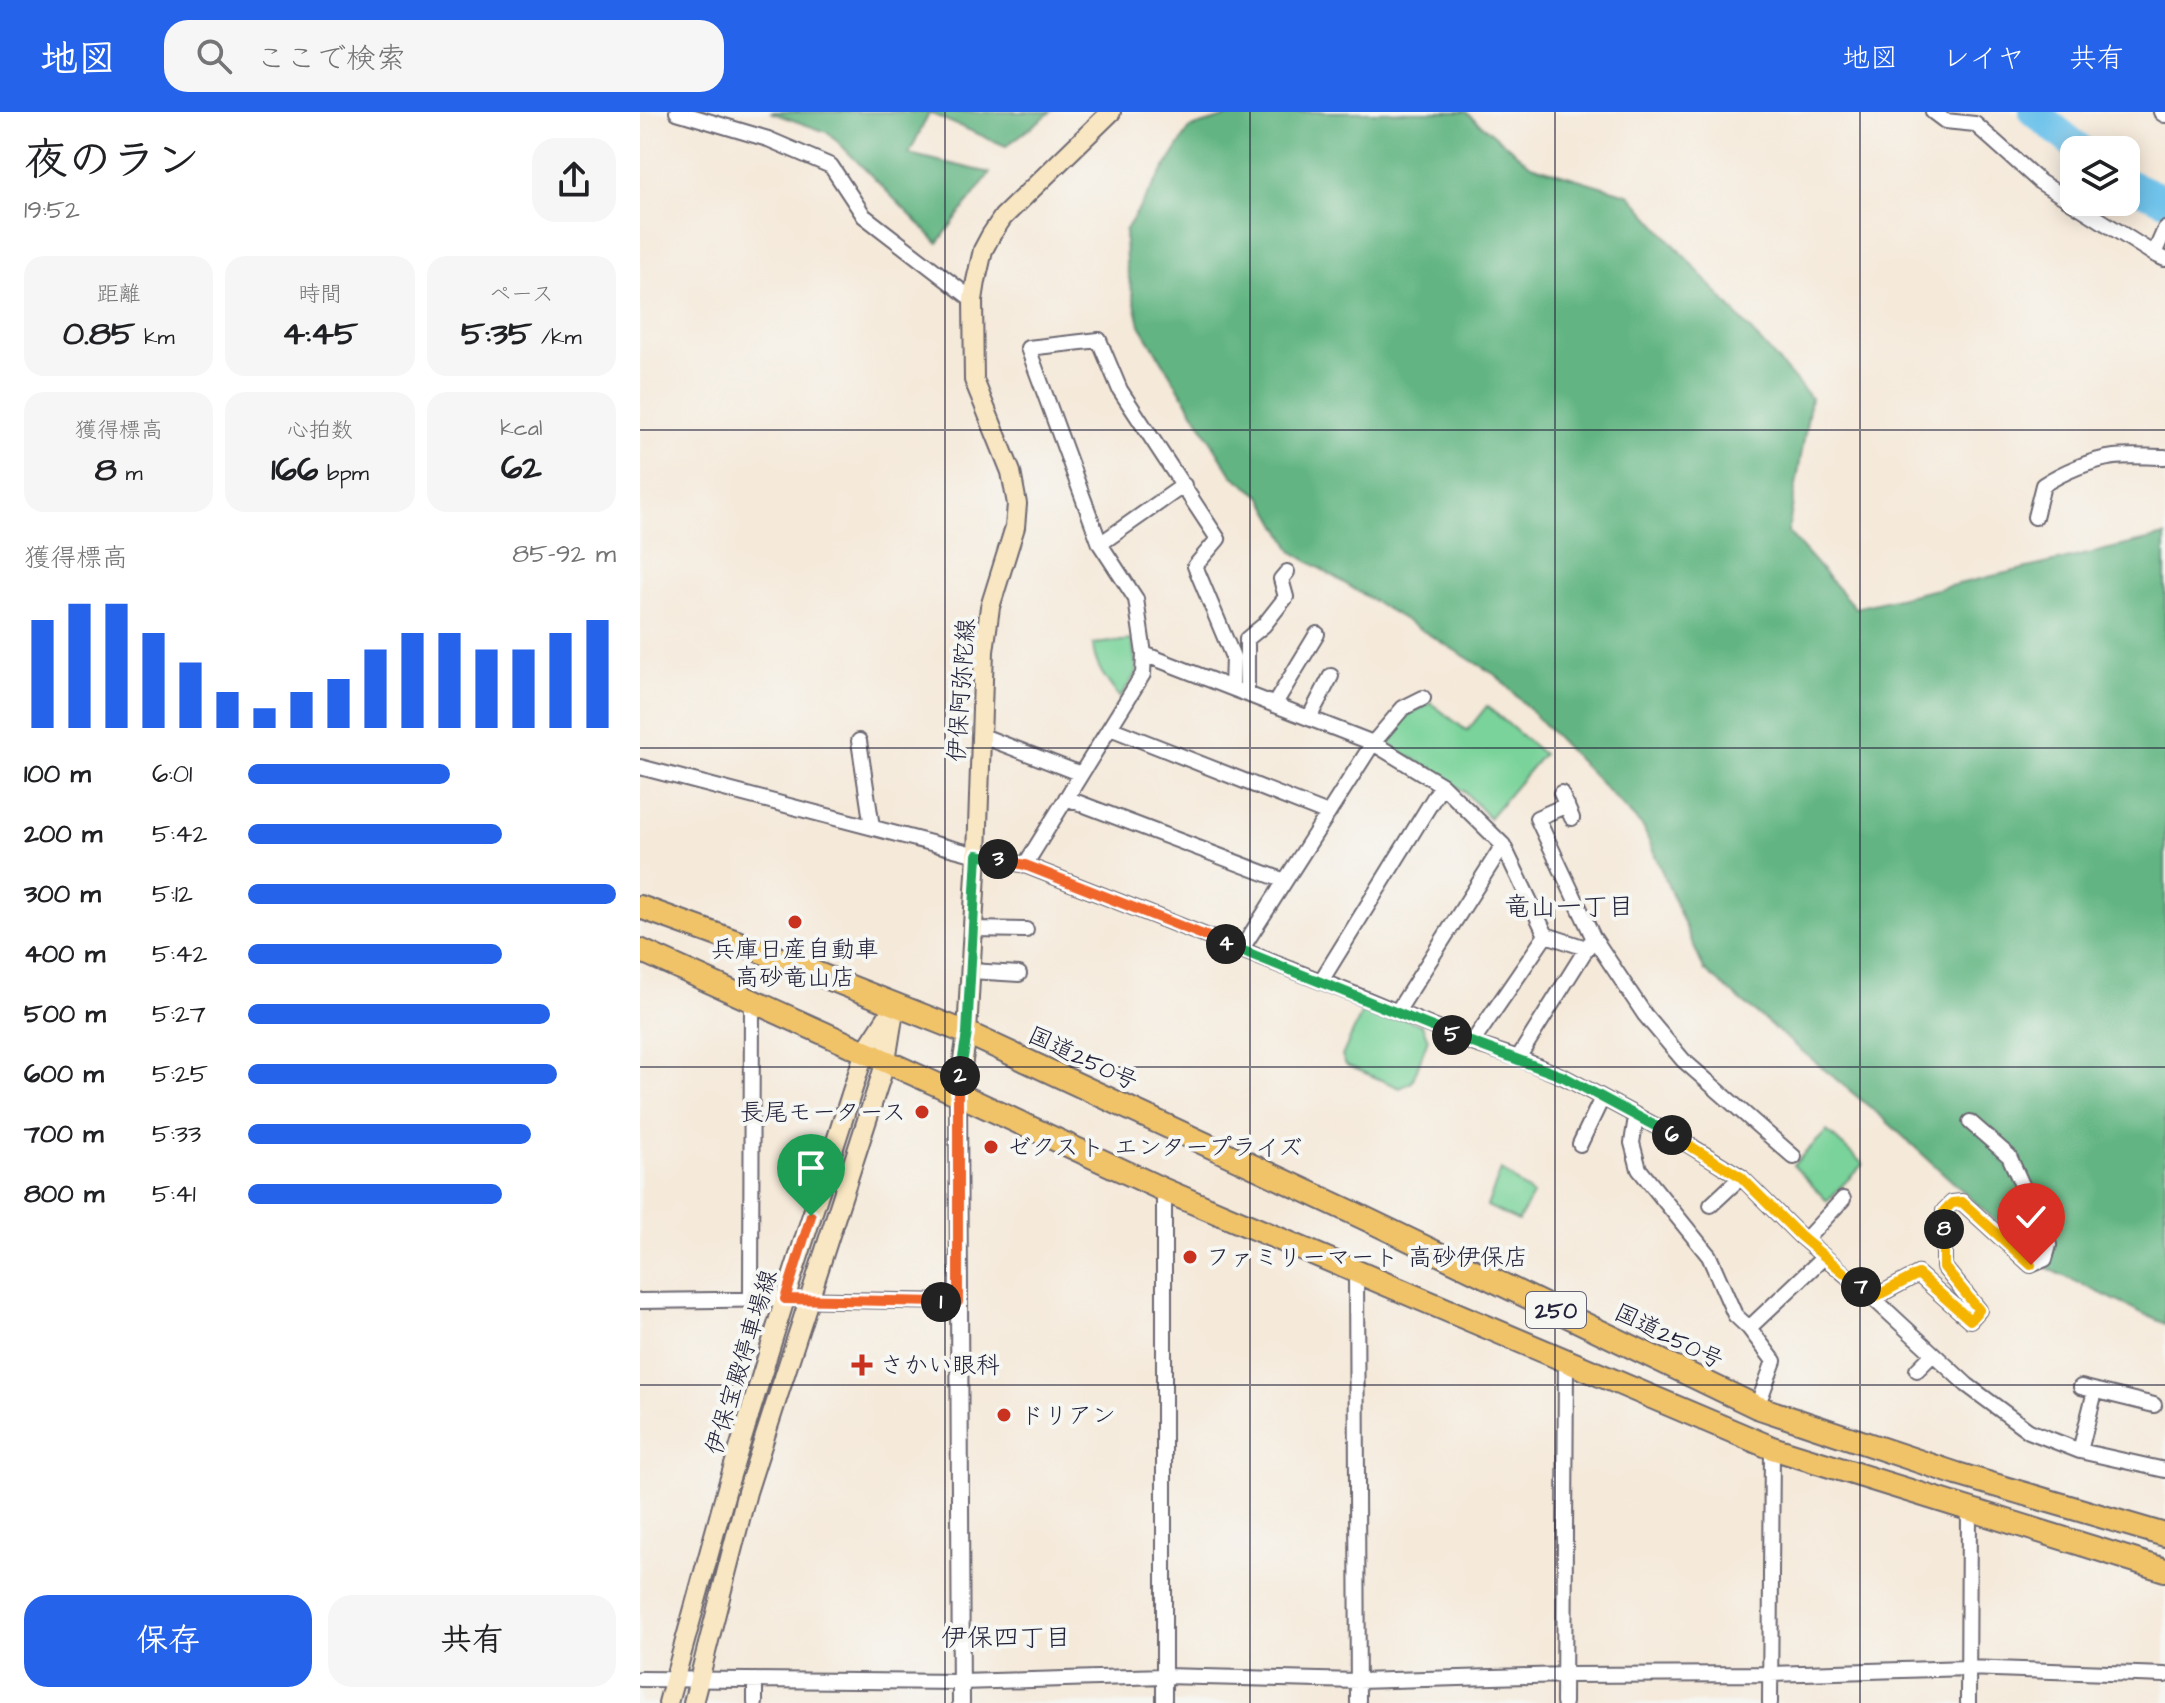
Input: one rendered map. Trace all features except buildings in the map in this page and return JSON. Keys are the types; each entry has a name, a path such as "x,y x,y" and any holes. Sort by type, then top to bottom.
{"highway":[{"name":"国道250号","path":"640,907 967,1033 1757,1407 1957,1474 2165,1535"},
{"name":"250","path":"640,950 1164,1190 1772,1448 2165,1570"}],"main road":[{"name":"伊保阿弥陀線","path":"958,1094 967,1033 971,971 984,651 990,607 1015,527 1017,504 1011,472 974,380 973,300 983,250 991,235 1012,209 1111,112"},
{"name":"伊保宝殿停車場線","path":"668,1703 727,1488 865,1051 895,1005"},
{"name":"伊保宝殿停車場線","path":"693,1703 747,1492 886,1061 895,1005"}],"street":[{"path":"677,112 768,139 831,166 864,216 973,300"},
{"path":"1933,112 1945,121 1972,118 2040,182 2159,256 2165,229"},
{"path":"1025,865 1143,674 1144,654 1136,599 1100,544 1028,348 1099,340 1120,390 1218,539 1195,566 1233,657 1232,688"},
{"path":"2035,517 2043,485 2054,477 2095,461 2115,457 2165,457"},
{"path":"1100,544 1184,485"},
{"path":"1247,694 1247,639 1264,625 1286,597 1281,579 1287,572"},
{"path":"1274,705 1317,634"},
{"path":"1144,654 1373,743 1442,785 1503,845 1546,935"},
{"path":"1309,718 1331,676"},
{"path":"1241,950 1373,743 1403,708 1423,698"},
{"path":"1110,728 1328,814"},
{"path":"980,735 1081,774"},
{"path":"859,741 872,827"},
{"path":"640,767 1025,865 1564,1077 1676,1137 1741,1177 1805,1240 1967,1385 2029,1431 2080,1451 2165,1470"},
{"path":"1321,981 1442,785"},
{"path":"1066,798 1285,881"},
{"path":"1567,805 1537,818 1590,943 1683,1060 1794,1157"},
{"path":"1397,1012 1503,845"},
{"path":"973,929 1026,930"},
{"path":"1546,935 1590,943"},
{"path":"1472,1043 1546,935"},
{"path":"1518,1058 1590,943"},
{"path":"971,971 1019,974"},
{"path":"751,1299 752,999"},
{"path":"958,1094 961,1703"},
{"path":"1580,1144 1602,1098"},
{"path":"1636,1117 1632,1143 1639,1169 1709,1256 1735,1315 1774,1361 1757,1407"},
{"path":"1873,1298 1918,1274 1970,1320 1979,1310 1944,1267 1944,1211 1952,1203 1962,1202 2031,1265 2045,1259 2049,1245 2009,1156 1970,1122"},
{"path":"1711,1205 1741,1177"},
{"path":"1164,1190 1164,1703"},
{"path":"1805,1240 1843,1199"},
{"path":"1749,1328 1824,1257"},
{"path":"1356,1270 1358,1703"},
{"path":"640,1301 785,1299 958,1302"},
{"path":"1917,1370 1933,1354"},
{"path":"1564,1703 1566,1361"},
{"path":"2080,1451 2088,1389 2154,1405"},
{"path":"1770,1703 1772,1448"},
{"path":"1968,1703 1969,1510"},
{"path":"640,1679 961,1682 1164,1676 1358,1681 1968,1668 2165,1675"},
{"path":"755,1680 755,1703"}],"green space":[{"path":"770,112 1051,112 1006,146 929,113 909,154 990,173 938,243 829,133"},
{"path":"1243,112 1466,112 1531,165 1630,195 1811,398 1788,532 1855,608 2165,536 2165,1324 2047,1268 1883,1118 1704,970 1643,827 1497,676 1293,552 1262,497 1232,475 1140,325 1126,265 1125,231 1190,128"},
{"path":"1132,640 1137,672 1120,698 1099,666 1093,644"},
{"path":"1431,703 1467,731 1487,706 1543,754 1489,818 1465,792 1384,743 1403,717"},
{"path":"1372,1006 1422,1025 1428,1039 1412,1082 1400,1088 1346,1065 1342,1056 1363,1010"},
{"path":"1827,1131 1863,1164 1827,1201 1793,1165"},
{"path":"1501,1170 1533,1195 1518,1221 1487,1206"}],"waterway":[{"path":"2034,112 2064,136"},
{"path":"2140,189 2165,200"}],"place":[{"name":"兵庫日産自動車 高砂竜山店","path":"795,922"},
{"name":"長尾モータース","path":"922,1112"},
{"name":"ゼクスト エンタープライズ","path":"991,1147"},
{"name":"ファミリーマート 高砂伊保店","path":"1190,1257"},
{"name":"さかい眼科","path":"862,1365"},
{"name":"ドリアン","path":"1004,1415"}],"district":[{"name":"竜山一丁目","path":"1569,906"},
{"name":"伊保四丁目","path":"1006,1637"}],"route":[{"path":"811,1216 785,1299 958,1302 958,1094 967,1033 977,855 1025,865 1564,1077 1676,1137 1741,1177 1800,1236 1873,1298 1918,1274 1970,1320 1979,1310 1944,1267 1944,1211 1952,1203 1962,1202 2031,1265"}]}
